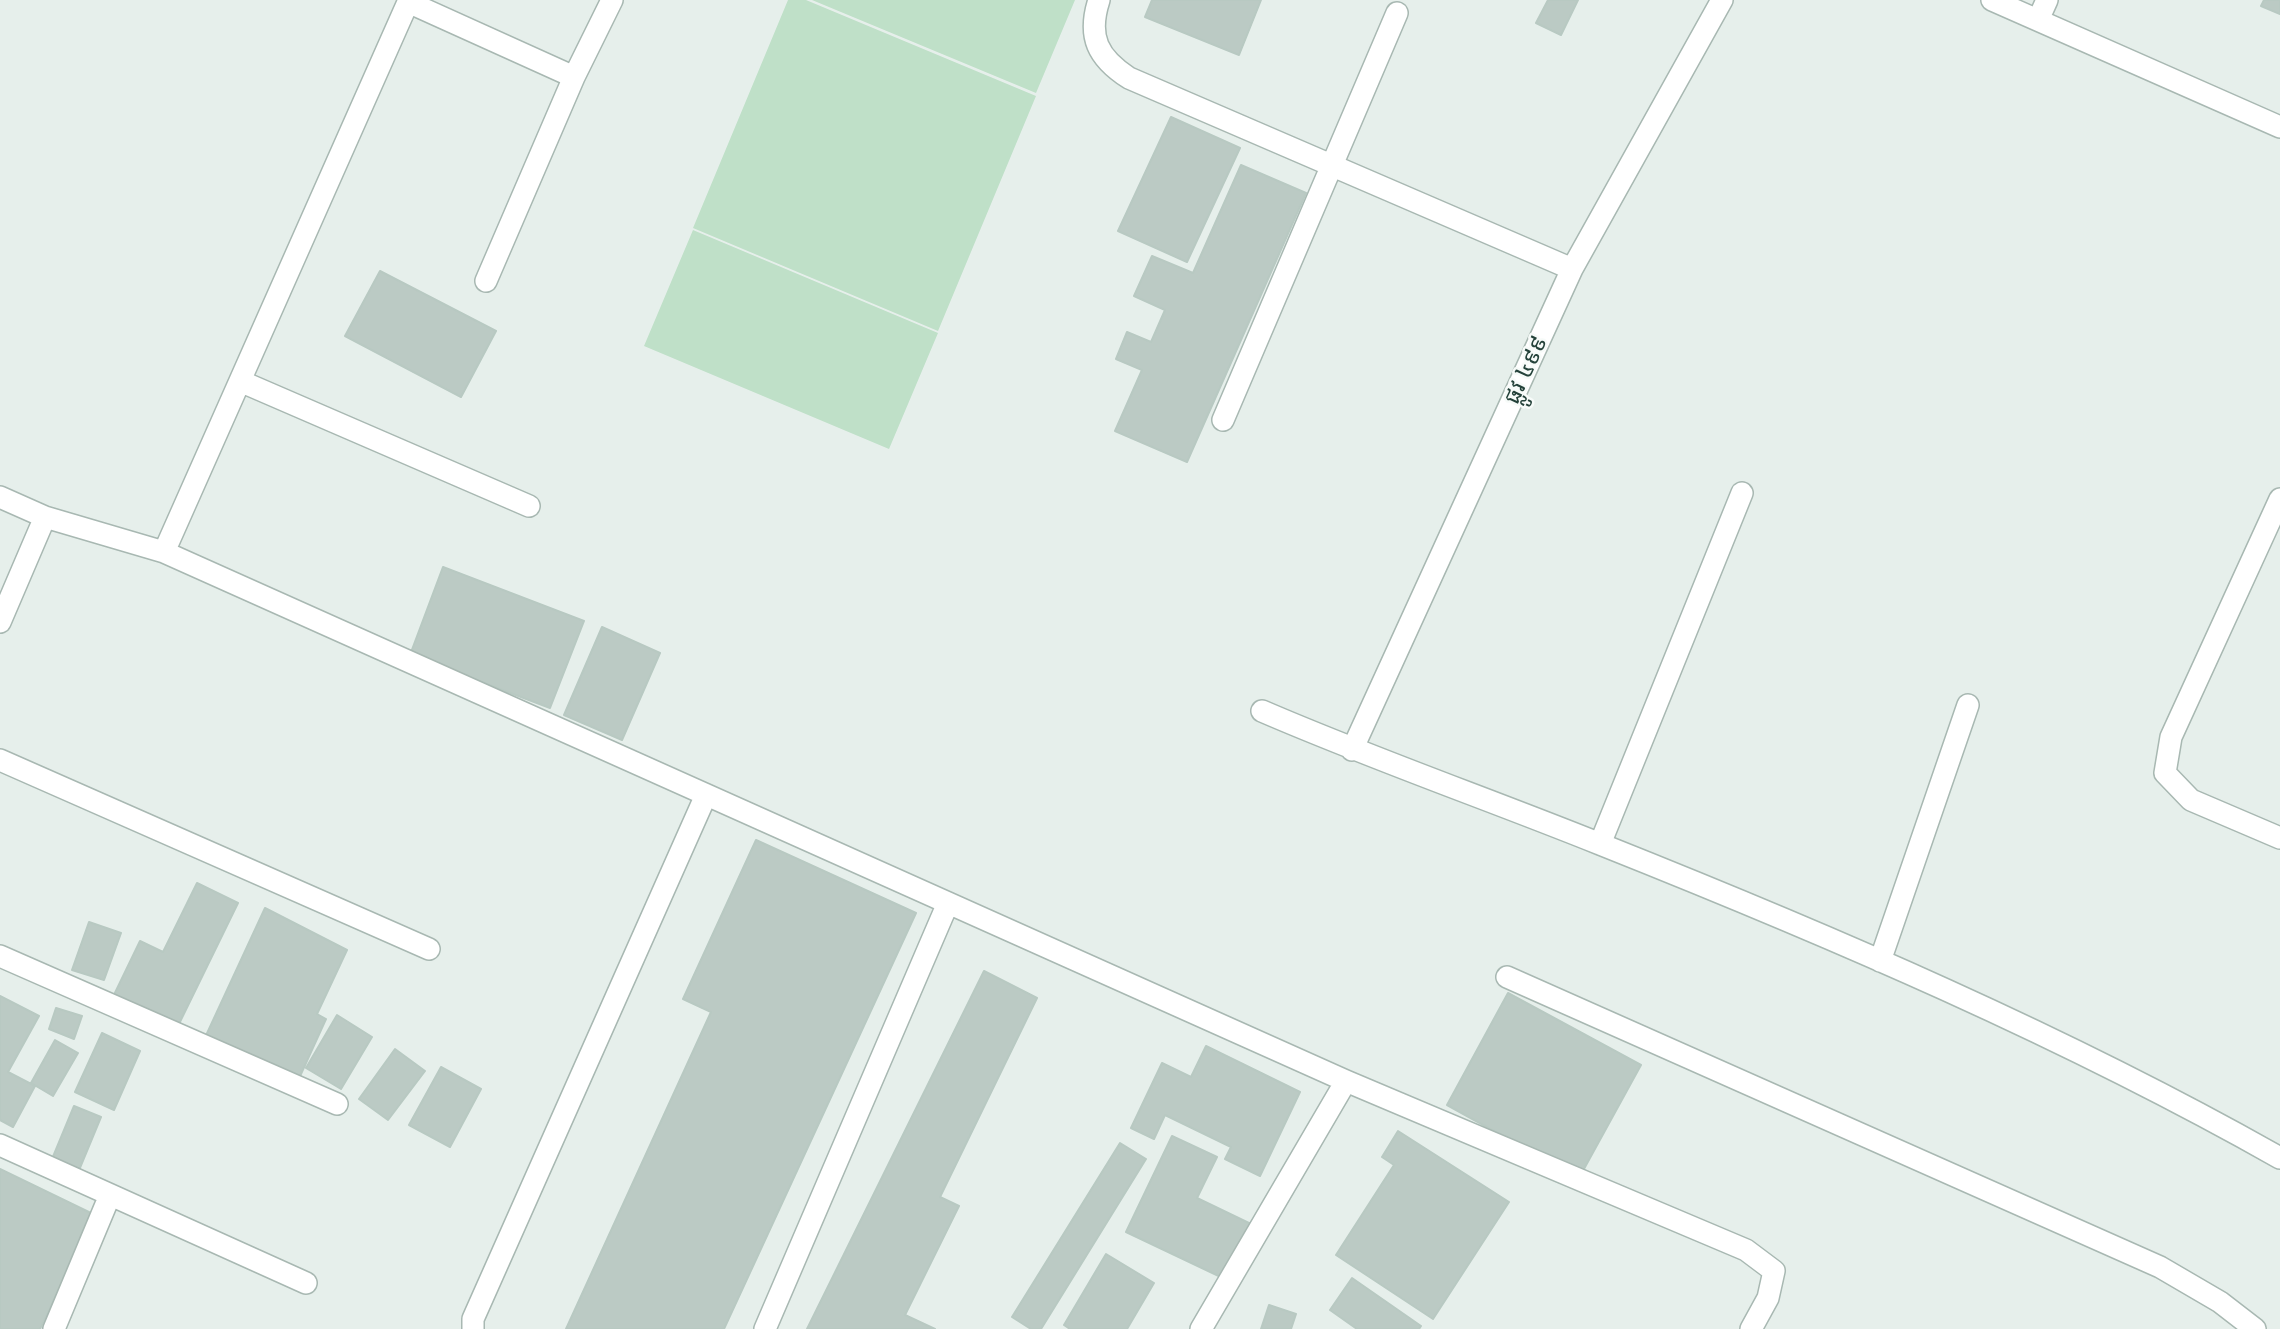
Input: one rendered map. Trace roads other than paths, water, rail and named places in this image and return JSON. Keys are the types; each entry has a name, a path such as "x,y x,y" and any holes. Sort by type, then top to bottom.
{"street":[{"path":"486,281 574,77 612,0"},
{"path":"1098,0 1096,38 1099,53 1129,78 1572,269"},
{"name":"ផ្លូវ ៤៩៩","path":"1352,750 1572,269 1722,0"},
{"path":"1992,0 2280,127"},
{"path":"2038,20 2047,0"},
{"path":"164,552 408,1 574,77"},
{"path":"1223,420 1397,13"},
{"path":"240,381 529,506"},
{"path":"1600,844 1742,493"},
{"path":"0,497 45,517 164,552 1346,1081 1746,1250 1774,1271 1768,1297 1751,1329"},
{"path":"2280,499 2171,737 2165,772 2191,800 2280,838"},
{"path":"0,622 45,517"},
{"path":"1880,961 1968,705"},
{"path":"1262,711 1352,750 1600,844 1880,961 2176,1099 2280,1158"},
{"path":"0,760 429,949"},
{"path":"473,1329 473,1319 706,795"},
{"path":"765,1329 948,903"},
{"path":"0,956 337,1104"},
{"path":"1507,977 2160,1267 2220,1302 2255,1329"},
{"path":"1201,1329 1346,1081"},
{"path":"0,1145 306,1283"},
{"path":"54,1329 110,1195"}]}
